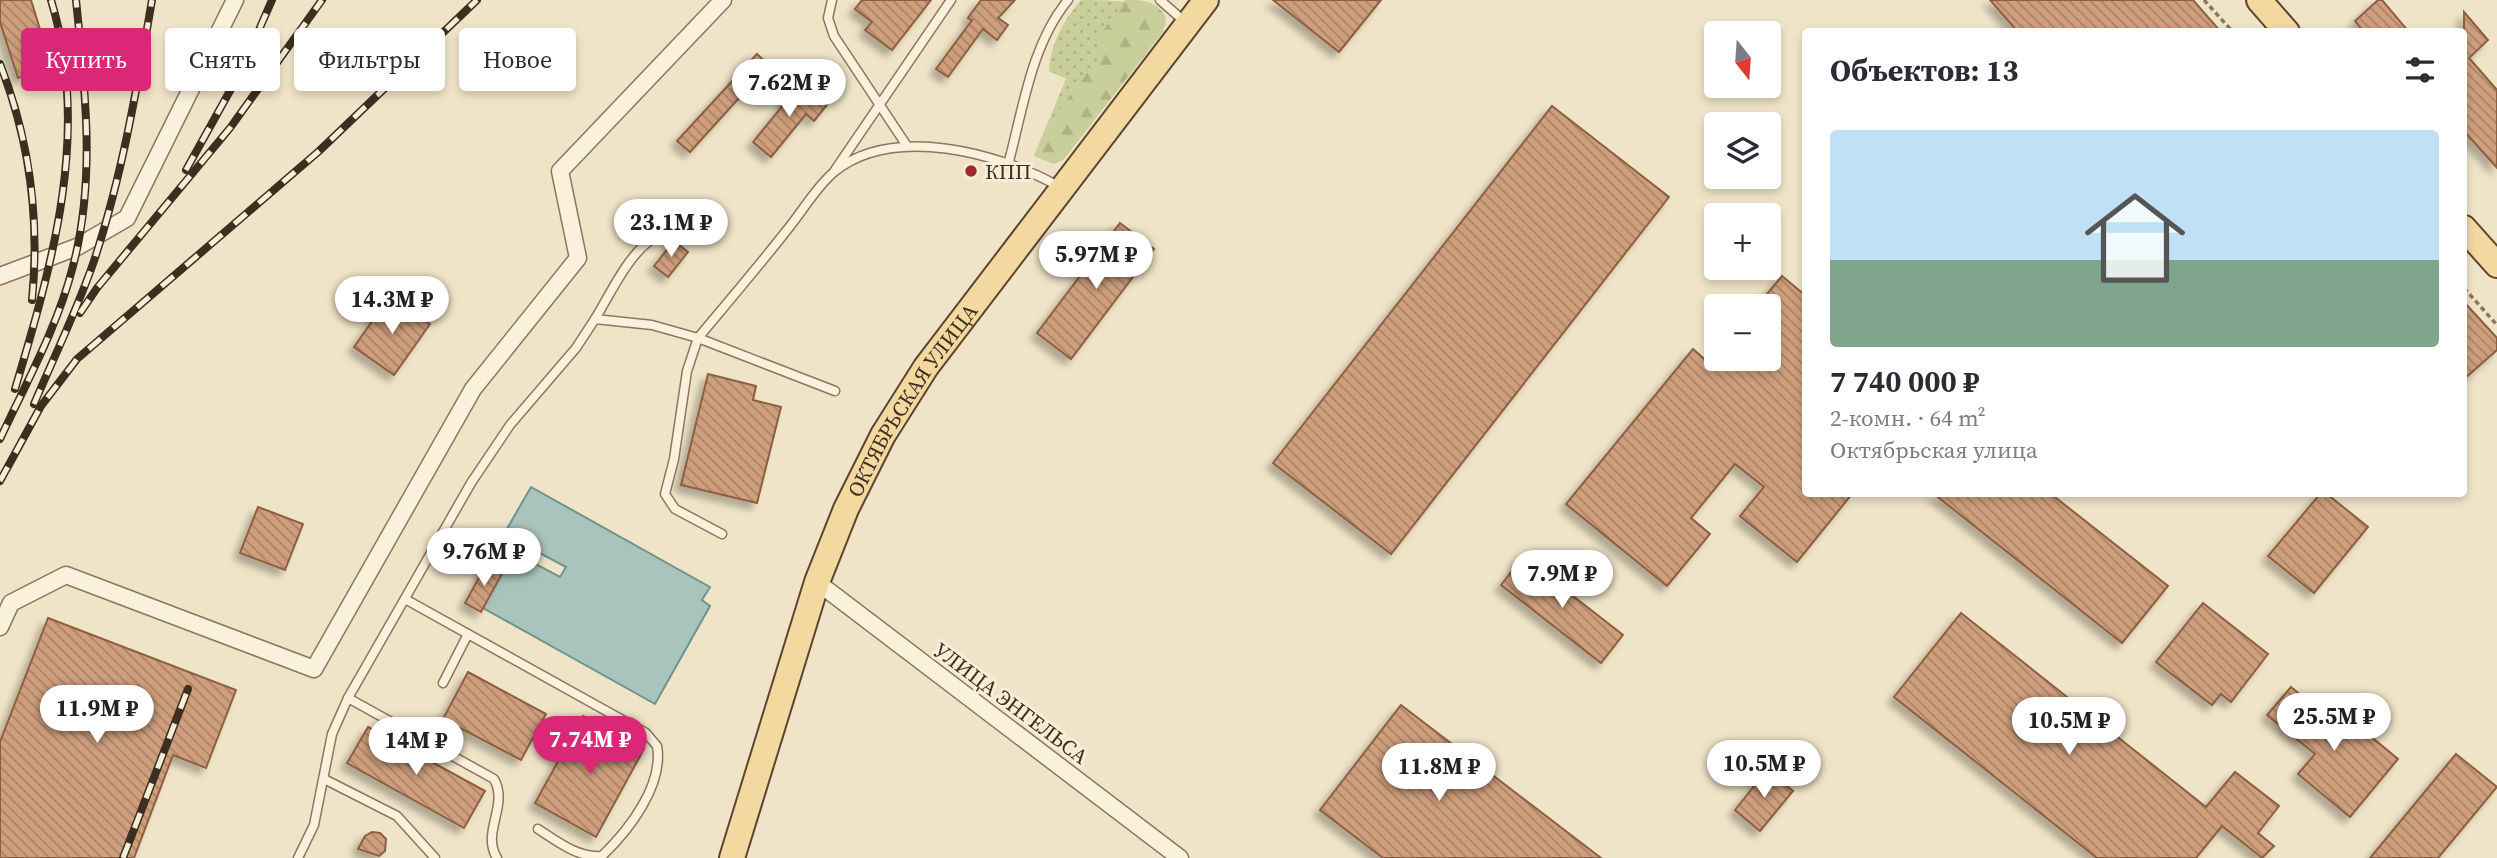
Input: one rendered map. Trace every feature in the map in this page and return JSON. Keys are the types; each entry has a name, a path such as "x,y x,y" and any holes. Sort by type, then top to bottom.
{"main road":[{"name":"ОКТЯБРЬСКАЯ УЛИЦА","path":"732,858 817,582 859,480 900,404 1061,187 1206,0"},
{"path":"2259,0 2284,28"},
{"path":"2467,231 2497,265"}],"street":[{"path":"2,270 78,247 127,218 235,0"},
{"path":"0,627 11,603 66,575 314,669 472,389 578,258 560,171 723,0"},
{"name":"УЛИЦА ЭНГЕЛЬСА","path":"817,582 1180,858"}],"lane":[{"path":"832,0 828,18 834,36 907,146"},
{"path":"722,534 676,509 664,494 676,444 687,371 698,338 834,172 951,0"},
{"path":"1008,165 1042,43 1055,17 1068,0"},
{"path":"1160,0 1187,24"},
{"path":"834,172 879,150 907,146 937,147 1008,165 1039,175 1061,187"},
{"path":"298,858 314,825 332,734 348,698 471,483 510,425 576,348 629,262 650,240 677,227 693,227 714,233"},
{"path":"595,318 660,326 835,391"},
{"path":"405,599 646,733 657,746 659,756 655,779 630,824 602,856 592,857 575,852 538,829"},
{"path":"443,683 468,634"},
{"path":"348,698 494,779 498,790 497,811 489,838 496,858"},
{"path":"324,779 397,816 435,858"}],"path":[{"path":"2204,0 2229,28"},
{"path":"2467,291 2497,325"}],"green space":[{"path":"1081,0 1119,1 1145,6 1163,17 1166,25 1064,159 1054,164 1034,156 1066,79 1049,71 1052,51 1063,24"},
{"path":"1125,0 1143,1 1158,7 1166,17 1163,32 1064,159 1054,164 1034,156 1046,127 1099,58 1100,35"}],"water":[{"path":"531,487 710,587 702,600 710,606 655,704 483,608 487,563 498,544 560,577 566,567 504,534"}],"building":[{"path":"0,0 31,0 40,28 21,28 21,77 18,78 0,22"},
{"path":"862,0 931,0 892,50 865,30 872,22 855,9"},
{"path":"981,0 1015,0 998,18 1008,25 997,40 983,29 948,77 936,69 972,20 968,18"},
{"path":"1273,0 1381,0 1339,52"},
{"path":"1990,0 2193,0 2218,28 2014,28"},
{"path":"2378,0 2382,0 2406,28 2361,28 2355,21"},
{"path":"2464,12 2488,40 2469,58 2497,90 2497,168 2467,134 2467,28 2464,28"},
{"path":"757,54 769,65 690,152 677,141"},
{"path":"801,83 827,105 814,121 806,114 771,157 753,142"},
{"path":"1552,106 1669,197 1391,554 1273,463"},
{"path":"1120,223 1154,249 1071,359 1037,333"},
{"path":"674,241 688,252 668,277 654,266"},
{"path":"1782,276 1802,293 1802,497 1850,497 1797,562 1740,516 1764,487 1735,464 1691,518 1710,534 1667,586 1566,504 1693,349 1704,359 1704,371 1781,371 1781,294 1767,294"},
{"path":"390,296 430,324 394,375 354,347"},
{"path":"2467,305 2497,338 2497,350 2467,376"},
{"path":"708,374 756,386 753,400 781,407 757,503 681,485"},
{"path":"1938,497 2055,497 2168,586 2122,643"},
{"path":"2317,497 2331,497 2368,527 2314,593 2268,556"},
{"path":"258,507 303,524 285,570 240,553"},
{"path":"1523,557 1623,635 1601,663 1501,585"},
{"path":"487,563 503,572 481,612 465,603"},
{"path":"2203,603 2268,654 2231,702 2221,694 2212,705 2156,662"},
{"path":"1961,613 2206,807 2235,772 2279,806 2258,833 2274,846 2262,858 2222,826 2196,858 2097,858 1894,697"},
{"path":"48,618 236,690 206,768 173,755 134,858 0,858 0,742"},
{"path":"468,672 546,714 521,760 443,719"},
{"path":"2291,687 2339,727 2347,717 2398,759 2350,817 2298,774 2315,754 2267,715"},
{"path":"1401,705 1601,858 1383,858 1320,810"},
{"path":"583,716 644,749 596,837 535,803"},
{"path":"368,727 485,791 464,828 347,763"},
{"path":"2456,754 2497,787 2438,858 2370,858"},
{"path":"1767,770 1793,791 1760,831 1735,810"},
{"path":"372,832 380,833 386,839 385,851 379,856 358,849 365,836"}],"railway":[{"path":"15,389 54,245 67,147 68,98 62,49 51,0"},
{"path":"0,439 59,310 80,233 86,133 76,0"},
{"path":"34,404 80,297 104,229 128,132 152,0"},
{"path":"186,170 241,71 272,0"},
{"path":"80,313 97,288 230,128 322,0"},
{"path":"0,481 41,406 77,359 318,152 477,0"},
{"path":"0,64 19,122 30,180 35,239 32,300"},
{"path":"123,858 188,689"}],"place":[{"name":"КПП","path":"971,171"}]}
